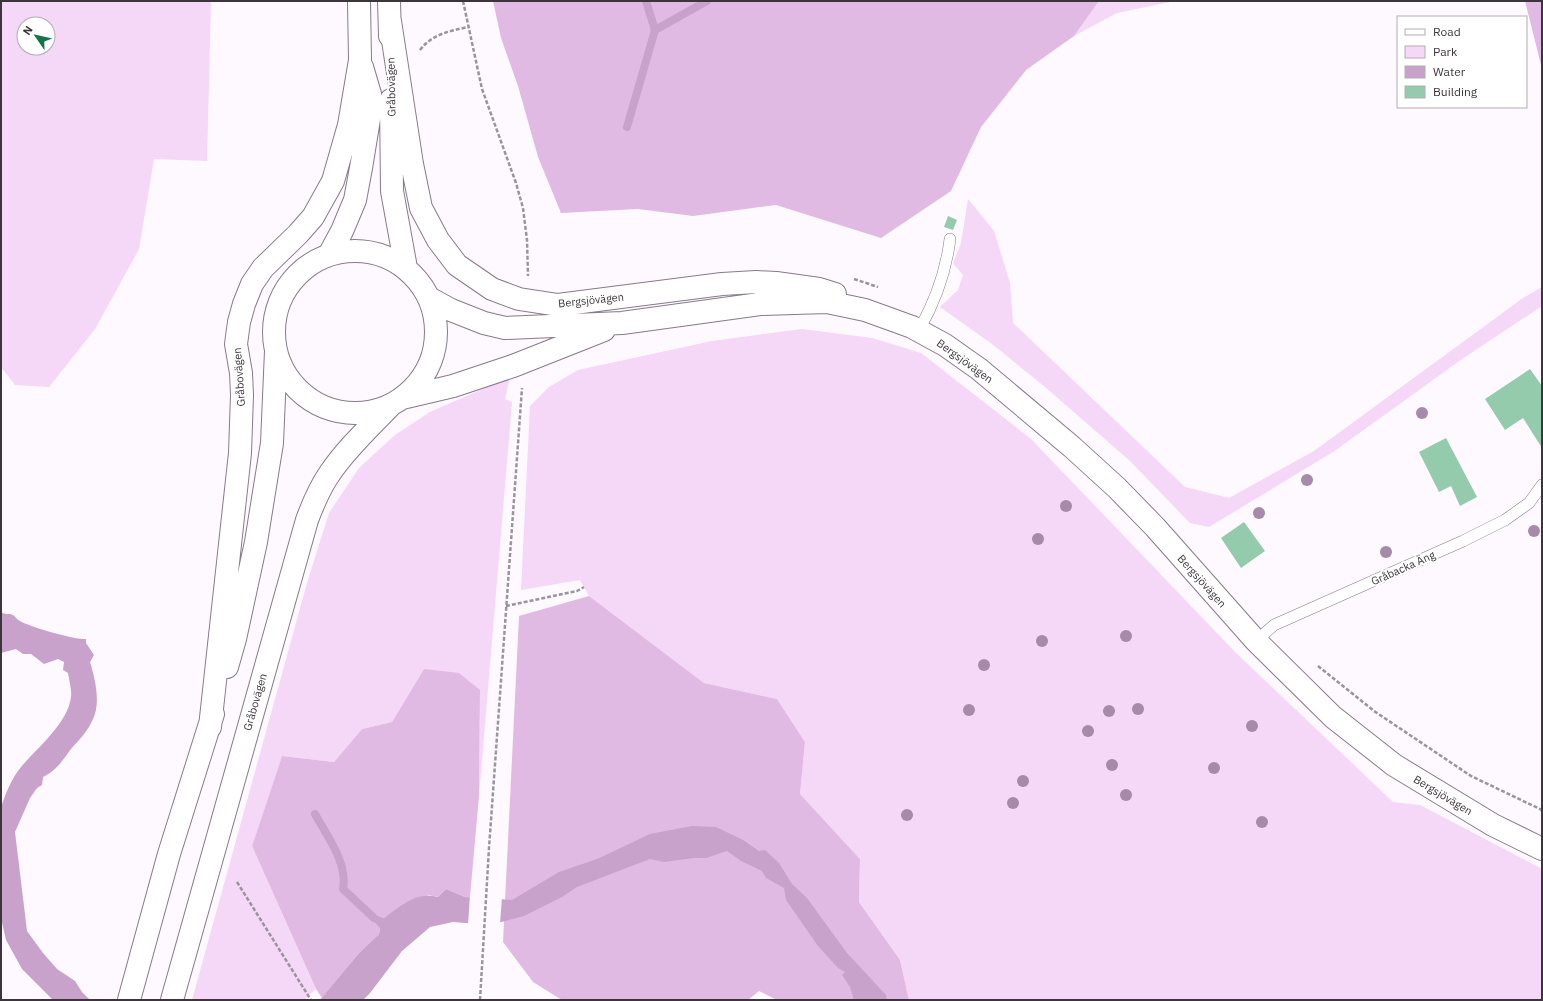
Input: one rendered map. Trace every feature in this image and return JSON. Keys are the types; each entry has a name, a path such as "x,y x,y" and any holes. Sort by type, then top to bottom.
{"main road":[{"name":"Gråbovägen","path":"210,727 240,453 242,395 241,373 236,344 239,322 252,284 263,268 313,216 333,181 349,125 360,60 359,1"},
{"name":"Gråbovägen","path":"390,11 392,191 406,268"},
{"name":"Bergsjövägen","path":"390,11 412,164 421,208 438,240 457,265 492,289 519,299 558,305 722,284 756,282 819,289 852,300 866,310"},
{"name":"Gråbovägen","path":"329,255 342,231 355,200 370,113 370,94 360,60"},
{"name":"Gråbovägen","path":"129,1000 169,854 210,727 235,639 256,542 272,443 276,351 274,322 279,303 283,293 291,281 318,259 352,250 375,253 396,261 406,268 423,286 434,310 436,323 435,348 426,372 418,382 345,453 329,474 307,520 172,1000"},
{"name":"Bergsjövägen","path":"429,298 451,310 484,323 506,328 622,323 760,304 827,302 866,310 919,330 945,345 979,370 1072,447 1111,483 1155,527 1256,641 1333,717 1394,765 1493,825 1542,849"},
{"name":"Bergsjövägen","path":"397,401 453,386 513,366 622,323"},
{"name":"Gråbovägen","path":"276,351 279,362 291,383 308,399 319,405 330,409 352,413 376,410 397,401"}],"lane":[{"path":"919,330 937,293 948,259 950,239"},
{"name":"Gråbacka Äng","path":"1256,641 1274,625 1463,541 1505,520 1529,503 1542,485"}],"path":[{"path":"463,1 482,89 516,183 523,208 527,240 528,277"},
{"path":"418,53 430,39 450,31 468,27"},
{"path":"852,278 881,288"},
{"path":"480,1000 489,848 523,384"},
{"path":"506,606 577,591 584,587"},
{"path":"1313,661 1374,710 1471,776 1542,810"},
{"path":"237,882 311,1000"}],"green space":[{"path":"1,1 211,1 207,161 154,159 139,249 95,329 49,387 15,385 1,367"},
{"path":"1099,1 1175,1 1117,13 1074,36"},
{"path":"968,199 994,231 1010,283 1013,323 1185,487 1229,498 1314,451 1523,298 1542,287 1542,306 1462,359 1333,452 1209,527 1190,523 1129,460 1045,387 992,344 940,307 958,290 963,275 953,263 961,243"},
{"path":"802,329 872,338 921,353 1031,439 1235,652 1393,802 1420,805 1542,869 1542,1000 909,1000 900,960 859,902 860,859 800,794 805,742 777,699 704,683 589,596 580,580 521,590 530,406 549,387 578,370 712,341"},
{"path":"510,377 505,399 512,402 479,796 480,690 424,669 392,722 362,729 334,762 282,756 252,846 316,989 304,1000 192,1000 307,583 329,513 359,468 395,435 430,412"}],"shaded area":[{"path":"493,1 1099,1 1074,36 1026,70 981,127 951,191 881,238 776,205 693,216 638,209 561,213 538,157 518,86 501,38"},
{"path":"1525,1 1542,1 1542,69"},
{"path":"589,596 704,683 777,699 805,742 800,794 860,859 859,902 900,960 909,1000 777,1000 759,991 748,1000 562,1000 533,982 503,942 519,616"},
{"path":"424,669 459,673 480,690 479,796 470,897 465,897 446,889 438,897 429,895 384,918 376,915 380,928 379,934 359,953 322,998 316,989 252,846 282,756 334,762 362,729 392,722"}],"water":[{"path":"1,612 13,615 25,624 42,630 80,639 86,639 86,643 94,655 90,662 94,675 97,698 97,706 93,719 86,731 59,765 43,777 42,785 37,788 30,798 15,832 27,931 57,969 75,981 82,992 90,1000 53,1000 22,969 6,940 1,918 1,808 9,786 18,771 51,735 64,716 69,707 71,688 68,673 63,670 64,662 58,659 44,664 31,654 23,654 16,649 1,653"},
{"path":"692,826 716,827 743,840 759,851 765,850 779,863 792,884 807,898 847,953 886,995 887,1000 854,1000 850,987 842,975 845,972 838,968 818,946 786,900 784,888 766,878 762,871 741,861 727,851 706,858 664,862 650,859 577,887 562,897 524,916 490,925 453,922 430,927 402,951 363,1000 320,1000 359,953 379,934 380,928 366,913 366,908 376,915 384,918 409,901 423,896 438,897 446,889 465,897 512,900 559,872 597,859 650,834"}],"pier":[{"path":"470,895 502,897 500,924 490,927 468,925"}],"building":[{"path":"948,216 957,220 953,230 944,227"},
{"path":"1530,369 1542,386 1542,448 1523,418 1505,430 1485,399"},
{"path":"1446,438 1477,497 1460,506 1451,486 1439,492 1419,452"},
{"path":"1244,522 1265,551 1241,568 1221,538"}],"waterway":[{"path":"627,127 655,30 646,1"},
{"path":"655,30 707,1"},
{"path":"315,814 340,860 344,879 343,889 374,918"}]}
